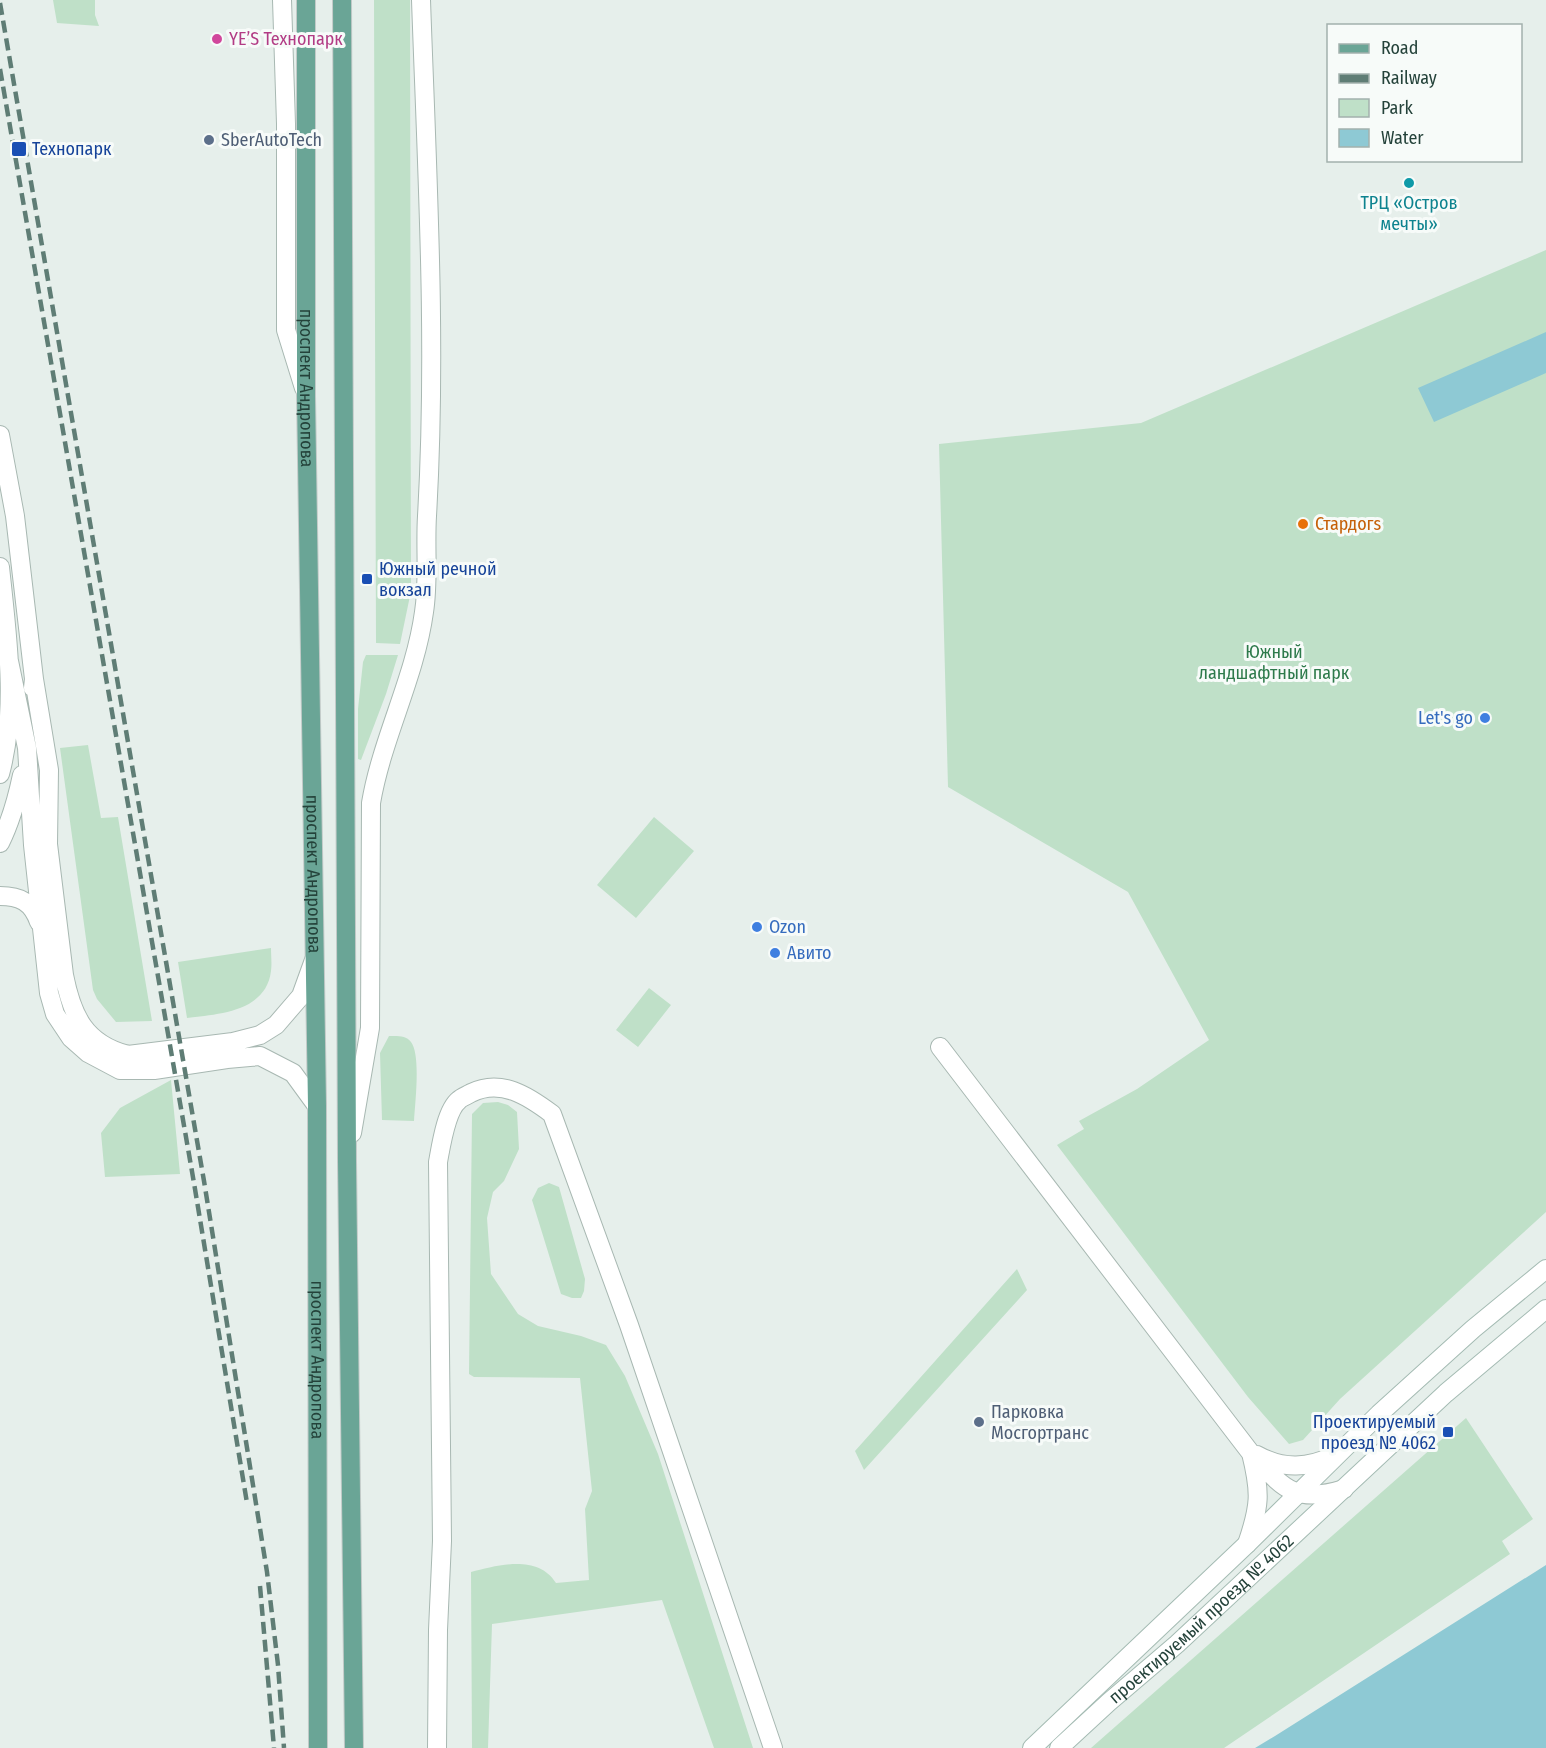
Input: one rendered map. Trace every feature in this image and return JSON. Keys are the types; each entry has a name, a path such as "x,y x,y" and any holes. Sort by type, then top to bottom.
{"main road":[{"name":"проспект Андропова","path":"306,0 306,396 316,956 318,1748"},
{"name":"проспект Андропова","path":"342,0 347,1161 354,1748"}],"street":[{"path":"282,0 286,124 286,330 306,396"},
{"path":"347,1161 370,1028 371,803 376,771 399,710 415,655 424,612 427,574 432,330 421,0"},
{"path":"0,435 15,516 34,679 49,770 48,844 68,995 75,1012 97,1042 113,1051 128,1055 233,1042 260,1035 276,1025 301,996 316,956"},
{"path":"0,567 9,661 27,748 0,843"},
{"path":"0,774 8,727 9,661"},
{"path":"34,679 27,748 30,820 49,993 55,1014 71,1038 88,1053 120,1070 154,1070 260,1056 293,1073 317,1106"},
{"path":"5,820 18,816 30,820 40,829 48,844"},
{"path":"0,896 23,899 35,910 42,928"},
{"path":"940,1047 1250,1452 1283,1486 1299,1493 1326,1495 1344,1489"},
{"path":"437,1748 438,1630 442,1541 438,1161 444,1128 458,1100 483,1088 503,1087 532,1099 552,1114 629,1325 773,1748"},
{"name":"проектируемый проезд № 4062","path":"1032,1748 1247,1544 1336,1455 1473,1329 1546,1269"},
{"name":"проектируемый проезд № 4062","path":"1059,1748 1177,1644 1446,1393 1546,1309"},
{"path":"1250,1452 1271,1463 1294,1467 1319,1463 1336,1455"},
{"path":"1247,1544 1257,1514 1258,1482 1250,1452"}],"green space":[{"path":"53,0 95,0 95,15 99,26 57,23"},
{"path":"374,0 410,0 411,591 400,644 376,643"},
{"name":"Южный ландшафтный парк","path":"1546,250 1546,1212 1340,1399 1303,1440 1289,1444 1248,1397 1057,1145 1084,1129 1079,1121 1137,1089 1209,1040 1128,892 948,787 939,444 1141,423"},
{"path":"366,655 398,655 361,760 358,759 358,709 363,662"},
{"path":"88,745 101,818 118,817 152,1021 116,1022 97,999 93,990 60,748"},
{"path":"654,817 694,851 636,918 597,885"},
{"path":"271,948 271,971 267,985 260,995 239,1008 213,1015 187,1018 178,962"},
{"path":"649,988 671,1005 638,1047 616,1030"},
{"path":"389,1036 407,1038 414,1048 417,1080 414,1121 382,1120 380,1053"},
{"path":"171,1080 180,1174 105,1177 101,1133 120,1108"},
{"path":"498,1102 508,1105 517,1112 519,1149 504,1181 493,1192 487,1218 491,1274 518,1314 538,1326 581,1336 606,1345 625,1376 658,1454 753,1748 714,1748 662,1600 492,1624 488,1748 472,1748 471,1572 517,1564 539,1568 556,1583 589,1580 585,1509 592,1491 580,1378 474,1377 469,1374 472,1114 483,1103"},
{"path":"549,1183 559,1187 585,1279 581,1298 561,1294 532,1200 538,1188"},
{"path":"1017,1269 1027,1290 864,1470 855,1451"},
{"path":"1466,1418 1533,1519 1502,1541 1510,1554 1224,1748 1091,1748"}],"water":[{"path":"1546,332 1546,373 1434,422 1418,388"},
{"path":"1546,1565 1546,1748 1255,1748 1275,1736"}],"railway":[{"path":"0,3 204,1181 267,1572 278,1665 284,1748"},
{"path":"0,69 194,1183 247,1503"},
{"path":"260,1586 274,1748"}],"place":[{"name":"YE’S Технопарк","path":"217,39"},
{"name":"SberAutoTech","path":"209,140"},
{"name":"Технопарк","path":"19,149"},
{"name":"ТРЦ «Остров мечты»","path":"1409,183"},
{"name":"Стардогs","path":"1303,524"},
{"name":"Южный речной вокзал","path":"367,579"},
{"name":"Let's go","path":"1485,718"},
{"name":"Ozon","path":"757,927"},
{"name":"Авито","path":"775,953"},
{"name":"Парковка Мосгортранс","path":"979,1422"},
{"name":"Проектируемый проезд № 4062","path":"1448,1432"}]}
